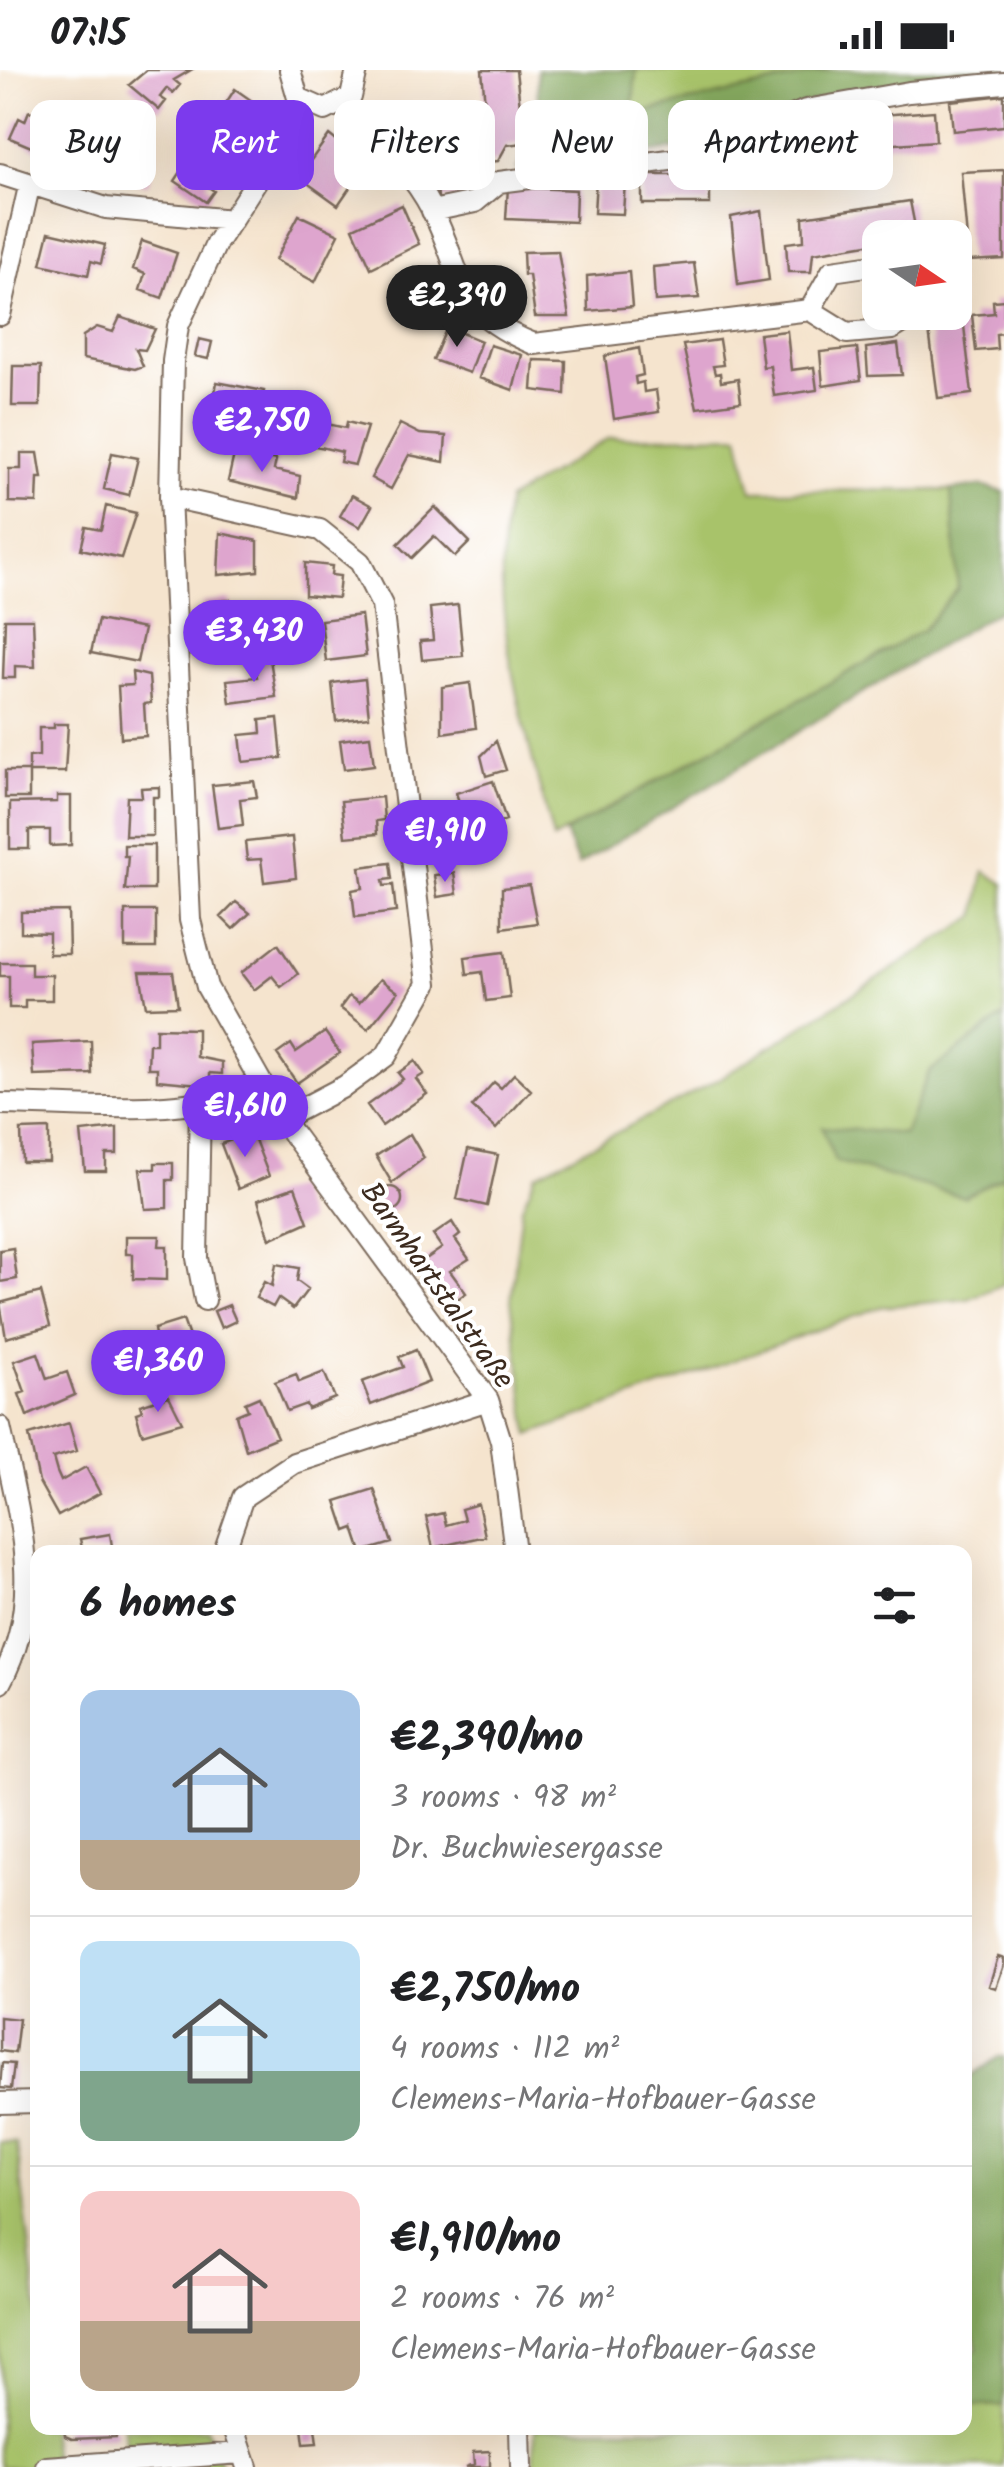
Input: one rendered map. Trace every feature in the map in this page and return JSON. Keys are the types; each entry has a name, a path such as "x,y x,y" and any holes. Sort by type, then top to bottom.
{"street":[{"path":"290,70 293,90 301,100"},
{"path":"347,100 356,88 357,70"},
{"path":"432,211 475,202 499,182 685,158 719,149 806,110 909,92 1004,83"},
{"path":"0,174 106,208 232,220"},
{"path":"0,315 29,186"},
{"name":"Barmhartstalstraße","path":"251,190 178,326 170,498 190,920 207,987 282,1119 488,1400 501,1441 514,1545"},
{"path":"419,190 432,211 454,273 473,307 501,331 534,344 810,310 847,333 881,330"},
{"path":"810,310 832,272 862,267"},
{"path":"170,498 320,530 360,562 382,604 427,984 386,1056 345,1086 282,1119"},
{"path":"0,1104 200,1105 238,1095 260,1080"},
{"path":"200,1105 196,1258 206,1300"},
{"path":"226,1545 243,1497 294,1463 488,1400"},
{"path":"0,1427 27,1553 24,1614 16,1654 0,1683"},
{"path":"0,2103 30,2102"},
{"path":"47,2467 244,2460 236,2435"},
{"path":"520,2435 521,2467"}],"green space":[{"path":"537,70 636,70 633,100 538,100"},
{"path":"636,70 831,70 698,100 668,100 668,107 648,111 648,100 633,100"},
{"path":"831,70 1004,70 1004,76 827,100 698,100"},
{"path":"668,107 668,150 648,152 648,111"},
{"path":"739,435 752,491 951,490 958,588 923,630 553,839 521,713 505,628 503,542 508,500 609,438"},
{"path":"981,486 1004,492 1004,607 578,865 565,833 923,630 958,588 951,490"},
{"path":"984,871 1004,884 1004,1016 929,1072 904,1134 823,1128 835,1161 964,1197 1004,1176 1004,1284 968,1299 880,1307 529,1435 511,1301 522,1207 536,1175 719,1079 976,916"},
{"path":"1004,1016 1004,1176 964,1197 835,1161 822,1127 904,1134 929,1072"},
{"path":"998,2057 1004,2057 1004,2405 972,2406 972,2351 978,2349 972,2333 972,2076"},
{"path":"0,2142 17,2144 30,2251 30,2435 51,2435 54,2461 127,2453 125,2435 209,2435 222,2467 0,2467"},
{"path":"1004,2405 1004,2467 534,2467 535,2435 972,2435 972,2406"}],"building":[{"path":"147,70 191,70 174,80 180,85 173,93 167,88 160,97 166,101 159,110 156,100 147,100 129,85"},
{"path":"482,70 516,70 519,100 515,100 515,144 507,145 498,161 495,161 495,100 485,100"},
{"path":"235,89 251,100 228,100"},
{"path":"1004,95 1004,126 953,131 950,101"},
{"path":"30,111 30,146 10,138 19,118 25,121"},
{"path":"934,111 936,141 893,144 893,114"},
{"path":"329,135 334,139 334,190 348,190 338,205 314,188 314,156"},
{"path":"1004,170 1004,259 972,261 972,220 965,220 961,172"},
{"path":"648,175 668,175 668,190 710,190 710,204 642,204 642,190 648,190"},
{"path":"508,187 576,190 575,222 506,219"},
{"path":"188,190 213,190 206,202"},
{"path":"437,190 479,190 479,197 438,199"},
{"path":"595,190 624,190 623,214 594,213"},
{"path":"910,201 914,220 862,220 862,245 813,253 811,272 788,272 786,243 804,241 803,217"},
{"path":"402,205 419,244 371,268 353,228"},
{"path":"761,211 769,280 738,285 731,217"},
{"path":"299,215 339,234 315,282 275,260"},
{"path":"49,232 105,245 101,264 91,261 88,275 41,264"},
{"path":"142,241 177,253 162,298 140,290 145,274 133,269"},
{"path":"558,251 569,317 535,317 529,275 524,275 523,252"},
{"path":"694,263 699,298 655,301 653,267"},
{"path":"629,272 632,307 588,311 587,276"},
{"path":"1004,300 1004,333 996,334 997,349 976,351 972,315 994,313 993,301"},
{"path":"120,317 155,329 145,350 136,349 143,366 135,369 83,359 83,336 97,327 113,332"},
{"path":"447,327 481,341 469,373 433,360"},
{"path":"929,330 964,330 972,394 938,398"},
{"path":"787,331 791,370 814,367 817,390 774,396 770,366 763,367 759,334"},
{"path":"199,339 212,342 208,359 195,356"},
{"path":"719,340 723,365 713,366 715,374 720,373 721,382 738,379 741,402 697,408 683,345"},
{"path":"898,344 902,375 868,376 866,348"},
{"path":"490,345 522,355 513,390 479,378"},
{"path":"639,348 643,375 635,377 636,384 643,382 644,392 656,390 659,412 614,419 605,356"},
{"path":"857,348 861,380 823,386 820,352"},
{"path":"534,360 566,361 565,394 532,390"},
{"path":"13,366 41,366 40,406 12,406"},
{"path":"217,382 264,391 258,424 211,414"},
{"path":"347,422 367,427 355,465 340,462 342,452 316,446 322,423 346,428"},
{"path":"400,424 420,434 446,436 444,462 409,455 391,489 371,478"},
{"path":"235,450 276,460 274,470 300,476 298,498 228,481"},
{"path":"21,453 38,453 42,478 38,478 37,503 9,502 9,469 21,469"},
{"path":"112,453 138,458 129,495 104,489"},
{"path":"352,495 372,506 360,527 340,516"},
{"path":"106,506 136,513 121,558 81,549 86,527 101,530"},
{"path":"435,507 470,542 455,557 434,536 412,558 398,544"},
{"path":"220,533 258,541 258,571 218,575"},
{"path":"305,563 332,566 331,575 340,576 338,598 305,595"},
{"path":"230,600 233,627 210,630 210,624 205,625 203,603"},
{"path":"458,605 463,656 422,660 420,641 433,640 430,608"},
{"path":"361,615 366,656 326,661 321,620"},
{"path":"5,619 33,619 35,667 15,666 15,678 3,678"},
{"path":"98,620 144,629 137,662 91,653"},
{"path":"270,659 276,697 230,703 227,680 257,677 254,662"},
{"path":"132,672 149,676 151,703 144,704 146,736 121,738 118,686 133,685"},
{"path":"365,679 369,717 336,721 332,683"},
{"path":"470,683 476,728 442,733 442,687"},
{"path":"278,718 282,758 243,762 240,735 261,733 260,720"},
{"path":"54,724 68,724 65,772 29,772 29,798 5,798 5,771 29,771 29,757 39,756 39,728 54,728"},
{"path":"370,736 374,765 344,769 340,740"},
{"path":"496,741 506,770 486,776 481,756"},
{"path":"254,781 257,797 240,799 243,825 218,828 212,785"},
{"path":"493,781 506,820 469,832 456,793"},
{"path":"159,787 159,797 153,797 153,836 125,836 127,797 142,797 141,788"},
{"path":"57,796 71,796 71,845 50,846 50,830 29,830 29,849 10,849 10,803 57,802"},
{"path":"382,797 384,820 376,821 377,834 345,837 341,801"},
{"path":"292,837 296,878 264,882 261,859 247,860 245,842"},
{"path":"124,845 154,845 154,890 125,890 128,856 124,856"},
{"path":"390,863 392,879 383,880 384,886 393,885 396,912 355,917 352,890 363,888 360,867"},
{"path":"454,873 457,894 437,897 434,875"},
{"path":"529,885 537,923 502,928 502,888"},
{"path":"236,902 250,913 233,929 221,917"},
{"path":"68,911 69,954 49,954 49,933 21,932 21,912"},
{"path":"125,911 156,911 156,948 125,948"},
{"path":"278,944 298,974 281,987 272,976 254,990 241,973"},
{"path":"504,952 510,998 486,1001 482,972 467,974 465,957"},
{"path":"0,963 31,963 31,975 52,975 52,1000 25,1000 25,1008 9,1008 9,976 0,976"},
{"path":"140,972 173,972 178,1006 146,1007"},
{"path":"380,979 398,992 368,1029 340,1008 349,996 359,1003"},
{"path":"156,1028 197,1029 197,1057 222,1062 222,1074 210,1073 210,1085 157,1080 157,1068 148,1068 149,1044 156,1044"},
{"path":"325,1032 340,1053 297,1083 277,1054 291,1044 296,1052"},
{"path":"91,1041 92,1074 34,1076 32,1044"},
{"path":"415,1061 424,1074 416,1079 427,1094 382,1126 367,1105 403,1079 398,1073"},
{"path":"514,1074 531,1090 496,1129 472,1107 494,1082 501,1088"},
{"path":"117,1128 117,1154 106,1154 106,1171 85,1171 81,1132"},
{"path":"49,1129 49,1162 22,1162 21,1130"},
{"path":"252,1132 269,1176 238,1189 221,1144"},
{"path":"410,1134 424,1158 392,1183 376,1156"},
{"path":"468,1149 498,1155 487,1206 457,1199"},
{"path":"155,1163 173,1163 173,1180 167,1180 167,1208 145,1209 140,1169 155,1169"},
{"path":"295,1187 308,1222 270,1239 258,1200"},
{"path":"390,1187 399,1190 399,1208 390,1211 381,1208 378,1199 381,1190"},
{"path":"452,1222 460,1235 455,1239 469,1259 450,1271 466,1293 452,1303 423,1261 442,1248 433,1235"},
{"path":"126,1236 160,1236 159,1246 167,1246 167,1280 133,1279 133,1254 126,1254"},
{"path":"13,1248 17,1279 0,1282 0,1250"},
{"path":"276,1264 299,1268 297,1281 308,1289 293,1309 278,1298 273,1307 256,1298 264,1282 272,1286"},
{"path":"41,1292 50,1326 6,1338 0,1303"},
{"path":"229,1305 236,1321 221,1328 214,1311"},
{"path":"183,1320 193,1348 159,1360 154,1329"},
{"path":"416,1350 429,1382 371,1405 362,1382 403,1367 399,1357"},
{"path":"38,1353 47,1379 67,1372 75,1395 27,1416 19,1394 25,1392 14,1361"},
{"path":"324,1372 335,1398 308,1409 306,1404 287,1411 275,1382 296,1374 299,1382"},
{"path":"169,1396 182,1422 142,1434 136,1413 142,1411 140,1405"},
{"path":"259,1397 277,1437 246,1450 236,1415 248,1410 245,1403"},
{"path":"69,1423 77,1451 53,1458 57,1472 61,1481 86,1467 100,1493 58,1516 39,1482 29,1435"},
{"path":"374,1489 392,1543 360,1545 354,1528 346,1531 336,1501"},
{"path":"478,1504 485,1536 432,1545 426,1517 443,1513 446,1525 464,1520 461,1509"},
{"path":"110,1534 112,1545 81,1545 80,1539"},
{"path":"998,1957 1004,1959 1004,1965 996,1988 989,1986"},
{"path":"0,2017 19,2019 15,2053 0,2051"},
{"path":"2,2063 14,2064 11,2089 0,2088"},
{"path":"116,2435 116,2437 72,2439 65,2436"},
{"path":"303,2435 316,2435 317,2443 304,2444"},
{"path":"490,2451 490,2467 465,2467 474,2464 473,2452"}]}
